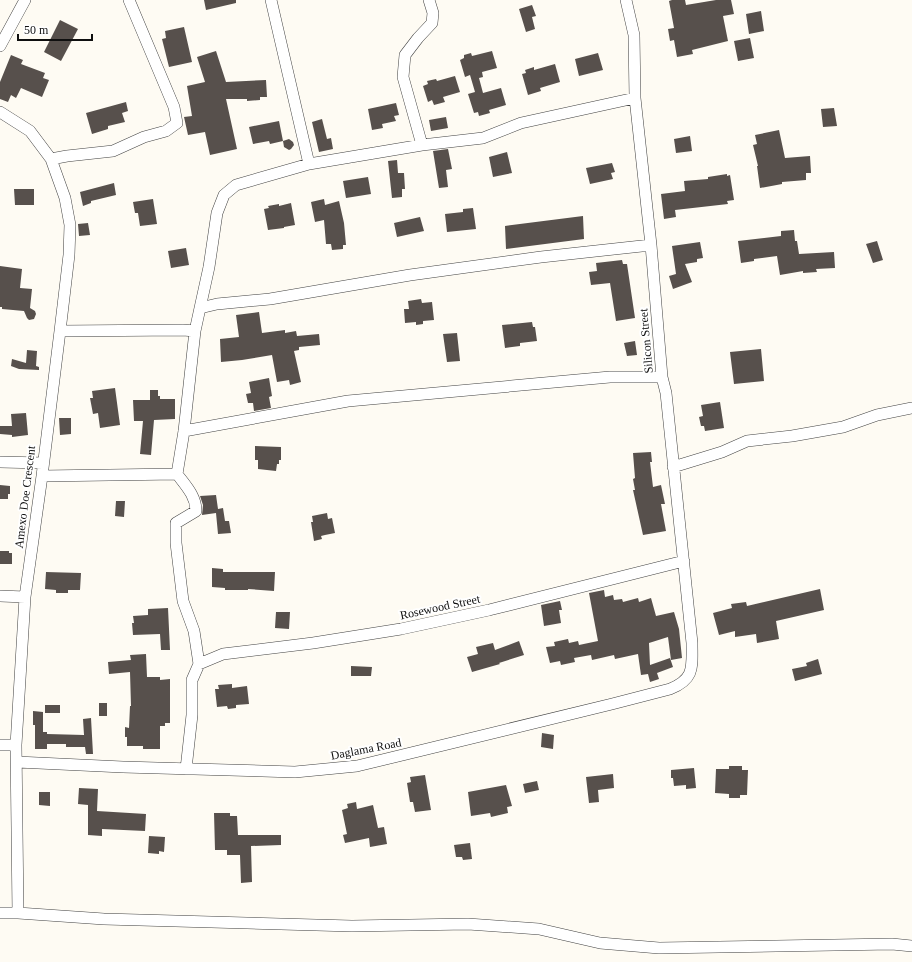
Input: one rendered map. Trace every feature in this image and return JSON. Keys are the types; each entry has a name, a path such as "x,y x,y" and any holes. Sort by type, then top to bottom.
{"street":[{"path":"0,46 25,0"},
{"path":"51,159 74,154 113,151 144,137 166,131 177,123 174,107 129,0"},
{"path":"271,0 309,164"},
{"path":"422,145 402,77 406,55 418,38 432,23 433,13 429,0"},
{"name":"Silicon Street","path":"626,0 634,35 635,98 651,245 662,376 666,393 692,643 692,667 686,680"},
{"path":"186,769 192,715 192,680 199,664 194,631 183,601 176,543 176,523 196,511 196,502 190,490 177,474 184,431 195,331 209,267 217,213 224,195 236,185 309,164 422,145 483,138 521,123 635,98"},
{"name":"Amexo Doe Crescent","path":"0,112 30,131 51,159 65,198 70,225 69,255 60,331 25,597 16,745 18,913"},
{"path":"200,308 217,304 270,299 417,274 541,257 651,245"},
{"path":"60,331 195,331"},
{"path":"184,431 348,401 610,377 662,376"},
{"path":"673,467 722,452 747,441 792,436 843,427 877,415 912,408"},
{"path":"0,462 43,463"},
{"path":"42,476 177,474"},
{"name":"Rosewood Street","path":"199,664 223,654 401,630 684,561"},
{"path":"0,596 25,597"},
{"name":"Daglama Road","path":"17,762 295,772 357,766 612,704 670,688 686,680"},
{"path":"0,745 16,745"},
{"path":"0,913 18,913 104,920 352,926 468,924 539,929 600,943 658,948 892,944 912,946"}],"building":[{"path":"204,0 236,0 236,3 206,10"},
{"path":"685,0 686,5 716,0 731,0 734,14 723,16 728,41 692,50 693,54 677,57 674,40 670,41 668,29 674,28 669,1"},
{"path":"532,5 536,16 532,17 535,29 526,32 519,9"},
{"path":"761,11 764,31 749,34 746,14"},
{"path":"60,20 78,29 61,61 44,52"},
{"path":"184,27 192,62 169,67 162,39 166,38 165,31"},
{"path":"750,38 754,58 738,61 734,41"},
{"path":"216,51 226,82 266,80 267,97 260,97 260,100 247,101 247,99 226,99 237,149 210,155 205,132 188,135 184,117 192,116 187,86 205,82 197,57"},
{"path":"492,51 497,68 482,72 483,77 479,78 483,93 501,88 506,105 489,110 490,113 479,116 478,112 474,113 468,94 475,92 470,75 465,77 460,60 464,58 464,55 471,53 472,56"},
{"path":"598,53 603,70 579,76 575,59"},
{"path":"11,55 23,60 21,64 45,73 43,78 49,80 42,97 21,88 16,98 11,95 8,102 0,99 0,82"},
{"path":"555,64 560,82 540,88 541,91 528,95 522,74 526,73 525,70 534,67 534,70"},
{"path":"455,76 460,92 443,97 445,102 434,105 432,100 428,102 423,86 428,84 427,81 436,79 437,81"},
{"path":"126,102 128,111 122,113 125,122 108,126 108,129 92,134 86,113"},
{"path":"396,103 399,115 394,116 396,121 382,124 383,128 372,130 368,109"},
{"path":"834,108 837,126 823,127 821,109"},
{"path":"446,117 448,128 431,131 429,120"},
{"path":"322,119 327,139 331,138 333,149 319,152 312,122"},
{"path":"279,121 283,141 270,144 269,141 253,144 249,127"},
{"path":"779,130 785,158 810,156 811,173 806,173 806,180 782,182 782,184 760,188 758,166 753,145 757,144 755,135"},
{"path":"690,136 692,151 676,153 674,139"},
{"path":"289,139 294,145 289,150 284,147 283,141"},
{"path":"448,149 452,169 446,170 448,187 439,188 433,151"},
{"path":"507,152 512,173 493,177 489,157"},
{"path":"397,160 398,173 404,173 405,189 402,189 402,197 392,198 388,161"},
{"path":"612,163 615,172 611,173 613,179 590,184 586,168"},
{"path":"727,174 727,176 730,175 734,200 727,201 728,204 675,210 676,217 664,219 661,194 685,191 684,181 708,179 708,177"},
{"path":"368,177 371,194 346,198 343,181"},
{"path":"114,183 116,195 91,201 91,203 83,206 80,192"},
{"path":"14,189 34,189 34,205 15,205"},
{"path":"153,199 157,224 140,226 138,213 135,213 133,202"},
{"path":"324,199 325,205 339,201 344,223 346,245 343,245 343,249 332,250 331,244 326,244 324,220 315,222 311,202"},
{"path":"291,203 295,225 268,230 264,209 269,208 268,206 279,204 279,206"},
{"path":"473,208 476,229 447,232 445,214 463,212 463,209"},
{"path":"583,216 584,239 506,249 505,226"},
{"path":"420,217 424,231 397,237 394,223"},
{"path":"88,223 90,235 79,236 78,224"},
{"path":"794,230 795,241 797,241 799,254 834,252 835,268 816,269 817,272 803,273 803,271 780,275 777,256 754,259 754,261 741,263 738,241 781,236 781,231"},
{"path":"877,241 883,260 873,263 866,244"},
{"path":"700,242 703,258 697,259 697,262 685,264 692,282 673,289 669,276 676,274 672,246"},
{"path":"186,248 189,265 171,268 168,251"},
{"path":"622,260 623,264 627,264 635,318 616,321 610,283 591,285 589,272 597,271 596,263"},
{"path":"0,266 22,269 20,288 32,289 30,308 35,311 36,314 34,319 29,320 24,311 2,309 2,307 0,307"},
{"path":"421,299 422,303 432,302 434,320 423,321 423,324 416,325 416,322 405,323 404,309 409,309 408,301"},
{"path":"259,312 262,333 285,330 285,333 296,331 297,336 319,334 320,345 299,347 299,350 294,351 301,382 290,385 289,380 277,382 272,355 221,362 220,339 239,337 236,315"},
{"path":"532,322 533,327 535,327 537,341 520,343 520,346 505,348 502,325"},
{"path":"457,333 460,361 447,362 443,334"},
{"path":"635,341 637,355 627,356 624,343"},
{"path":"761,349 764,381 734,384 730,352"},
{"path":"27,350 37,351 36,366 39,367 39,370 19,369 11,366 12,359 26,363"},
{"path":"269,378 272,396 269,397 271,408 254,411 253,403 248,403 246,394 251,393 249,382"},
{"path":"115,388 120,425 100,428 98,413 93,414 90,398 93,398 92,391"},
{"path":"150,390 158,390 158,396 160,396 160,399 175,399 175,419 154,420 151,455 140,454 143,421 134,421 133,400 150,400"},
{"path":"720,402 724,428 705,431 704,426 701,426 699,417 703,416 701,405"},
{"path":"26,413 28,435 12,437 12,435 0,434 0,426 12,426 11,414"},
{"path":"59,418 71,418 71,434 60,435"},
{"path":"255,446 281,447 281,460 279,460 279,464 277,464 276,471 258,469 258,460 255,460"},
{"path":"651,452 652,462 650,462 653,487 661,485 665,504 661,504 666,531 643,535 633,490 635,490 633,479 635,478 633,453"},
{"path":"0,485 10,486 10,494 8,494 8,499 0,499"},
{"path":"216,495 218,509 223,508 225,521 229,521 231,533 218,534 216,513 202,515 203,505 200,496"},
{"path":"116,501 125,501 124,517 115,516"},
{"path":"327,513 328,519 332,518 335,533 321,536 322,539 314,541 311,522 313,522 312,516"},
{"path":"0,551 9,551 9,553 12,553 12,564 0,564"},
{"path":"212,568 223,569 223,572 275,572 274,591 248,589 225,590 225,588 212,587"},
{"path":"46,572 81,573 80,590 68,590 68,593 56,593 56,590 45,589"},
{"path":"820,589 824,610 776,621 779,639 757,643 756,634 735,637 735,631 719,635 713,613 732,608 731,604 746,602 747,606"},
{"path":"604,590 605,597 613,595 614,600 622,599 623,602 638,598 639,602 651,598 656,616 674,612 679,629 682,658 671,660 668,637 649,643 650,665 670,658 673,667 657,673 659,679 650,682 648,674 641,675 638,654 615,659 614,655 592,660 591,655 574,658 575,662 561,665 560,661 550,663 546,647 555,646 554,642 568,639 569,643 578,641 579,645 598,641 589,593"},
{"path":"560,601 562,610 559,610 561,623 544,626 541,605"},
{"path":"168,608 170,650 161,650 160,634 133,635 133,616 148,615 148,609"},
{"path":"276,612 290,612 289,629 275,628"},
{"path":"519,641 524,655 472,672 467,657 478,654 476,647 493,643 495,650"},
{"path":"146,654 147,677 160,677 160,680 170,679 170,723 165,723 165,726 160,726 160,749 143,749 143,746 127,746 125,727 129,728 131,706 130,672 109,674 108,662 131,660 130,655"},
{"path":"818,659 822,674 795,681 792,669 807,666 806,663"},
{"path":"351,666 372,667 371,676 351,676"},
{"path":"232,684 232,688 247,686 249,704 236,705 236,708 228,709 227,706 217,707 215,689 219,689 218,685"},
{"path":"99,703 107,703 107,716 99,716"},
{"path":"45,705 60,705 60,713 45,713"},
{"path":"33,711 43,712 43,732 47,732 47,734 84,735 83,719 91,718 93,754 86,754 85,747 66,747 66,744 47,744 47,749 35,749 35,725 33,725"},
{"path":"542,733 554,735 553,749 541,747"},
{"path":"729,766 742,766 742,770 748,770 747,795 740,795 740,798 729,798 729,794 715,793 716,769 729,769"},
{"path":"694,768 696,788 686,789 686,785 674,786 673,778 671,778 671,770"},
{"path":"613,774 614,788 598,790 599,802 589,803 586,777"},
{"path":"425,775 431,810 415,812 413,802 410,802 407,783 411,782 410,777"},
{"path":"537,781 539,790 525,793 523,784"},
{"path":"506,785 512,806 507,807 508,813 491,817 490,813 471,816 468,792"},
{"path":"79,788 98,789 97,811 146,814 145,831 102,829 102,836 88,835 88,805 78,804"},
{"path":"39,792 50,792 50,806 39,805"},
{"path":"356,802 357,809 373,805 378,828 384,827 387,844 370,847 369,838 345,843 343,835 347,834 342,810 348,808 347,804"},
{"path":"214,813 230,813 230,816 237,816 238,835 281,835 281,845 251,846 252,882 241,883 240,855 227,855 227,850 215,850"},
{"path":"149,836 165,837 164,852 159,851 159,854 148,853"},
{"path":"470,843 472,859 463,860 462,857 456,857 454,845"}]}
